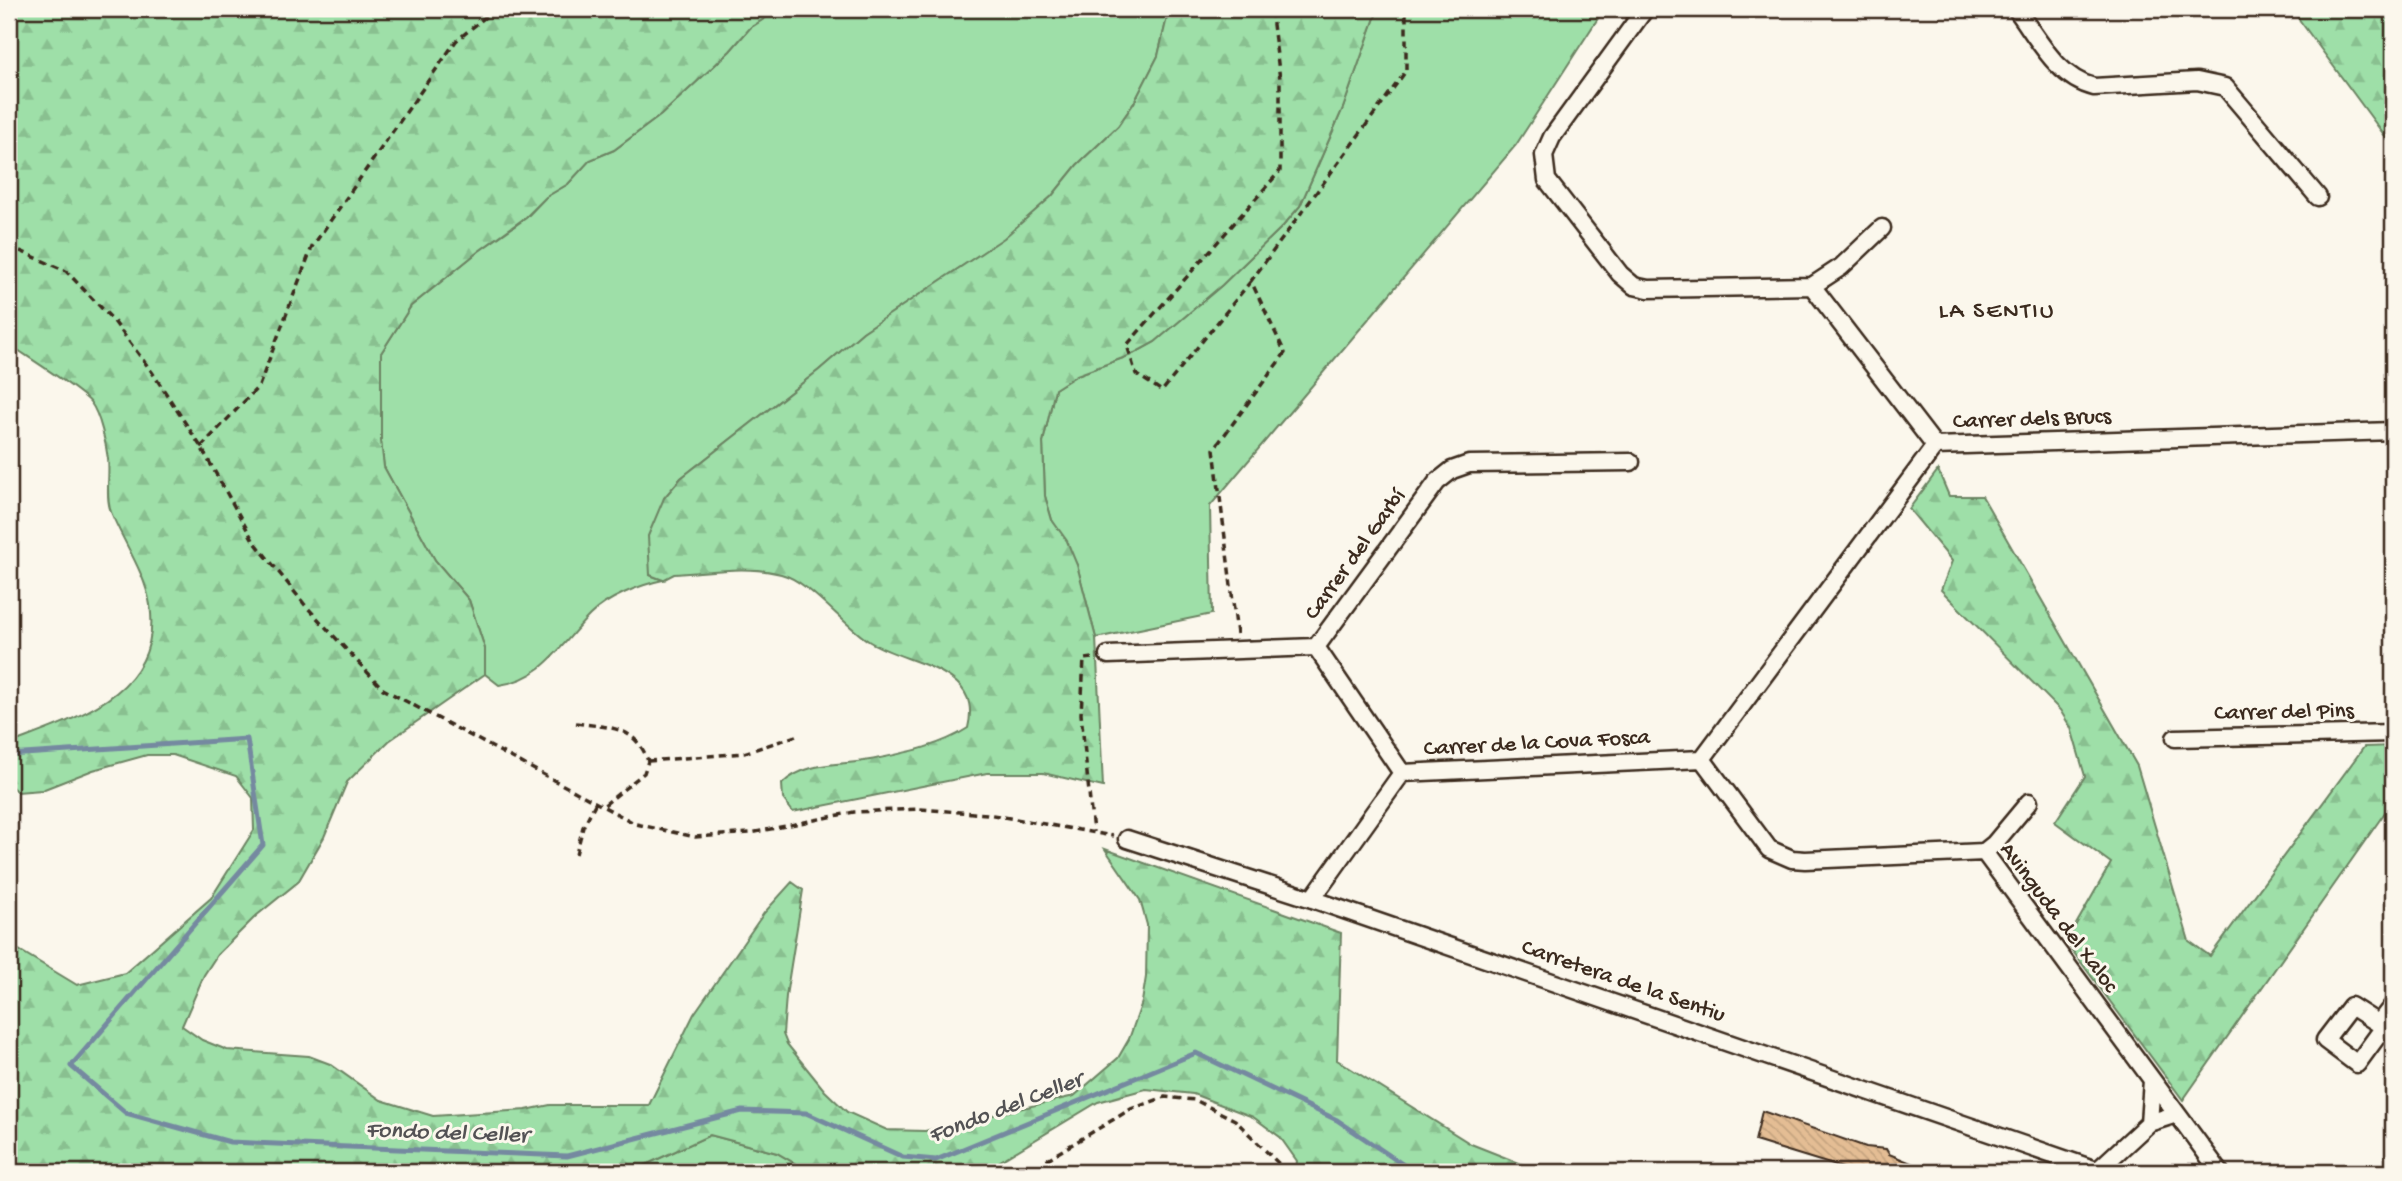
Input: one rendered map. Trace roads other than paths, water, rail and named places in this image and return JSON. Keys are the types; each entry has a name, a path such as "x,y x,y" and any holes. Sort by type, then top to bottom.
{"street":[{"path":"1645,9 1552,137 1543,163 1547,180 1620,274 1634,286 1648,289 1812,286 1841,267 1882,228"},
{"path":"2016,9 2060,68 2081,84 2094,87 2197,81 2225,87 2318,197"},
{"path":"1812,286 1935,446"},
{"name":"Carrer dels Brucs","path":"1702,759 1935,446 2393,430"},
{"name":"Carrer del Garbí","path":"1108,656 1316,647 1437,482 1452,470 1478,463 1631,462"},
{"path":"1316,647 1402,774"},
{"name":"Carrer del Pins","path":"2175,738 2393,733"},
{"name":"Carrer de la Cova Fosca","path":"1311,899 1402,774 1702,759"},
{"name":"Avinguda del Xaloc","path":"1702,759 1758,838 1779,855 1805,860 1984,852 2220,1172"},
{"path":"1984,852 1994,845 2029,802"},
{"name":"Carretera de la Sentiu","path":"1127,839 1311,899 2100,1171"},
{"path":"2379,1023 2393,1005"},
{"path":"2149,1123 2152,1080"},
{"path":"2100,1171 2149,1123 2177,1114"}],"waterway":[{"name":"Fondo del Celler","path":"9,755 247,739 263,845 71,1066 126,1113 230,1142 567,1156 742,1111 806,1113 903,1157 936,1160 1196,1053 1337,1120 1414,1172"}],"district":[{"name":"LA SENTIU","path":"1997,312"}]}
